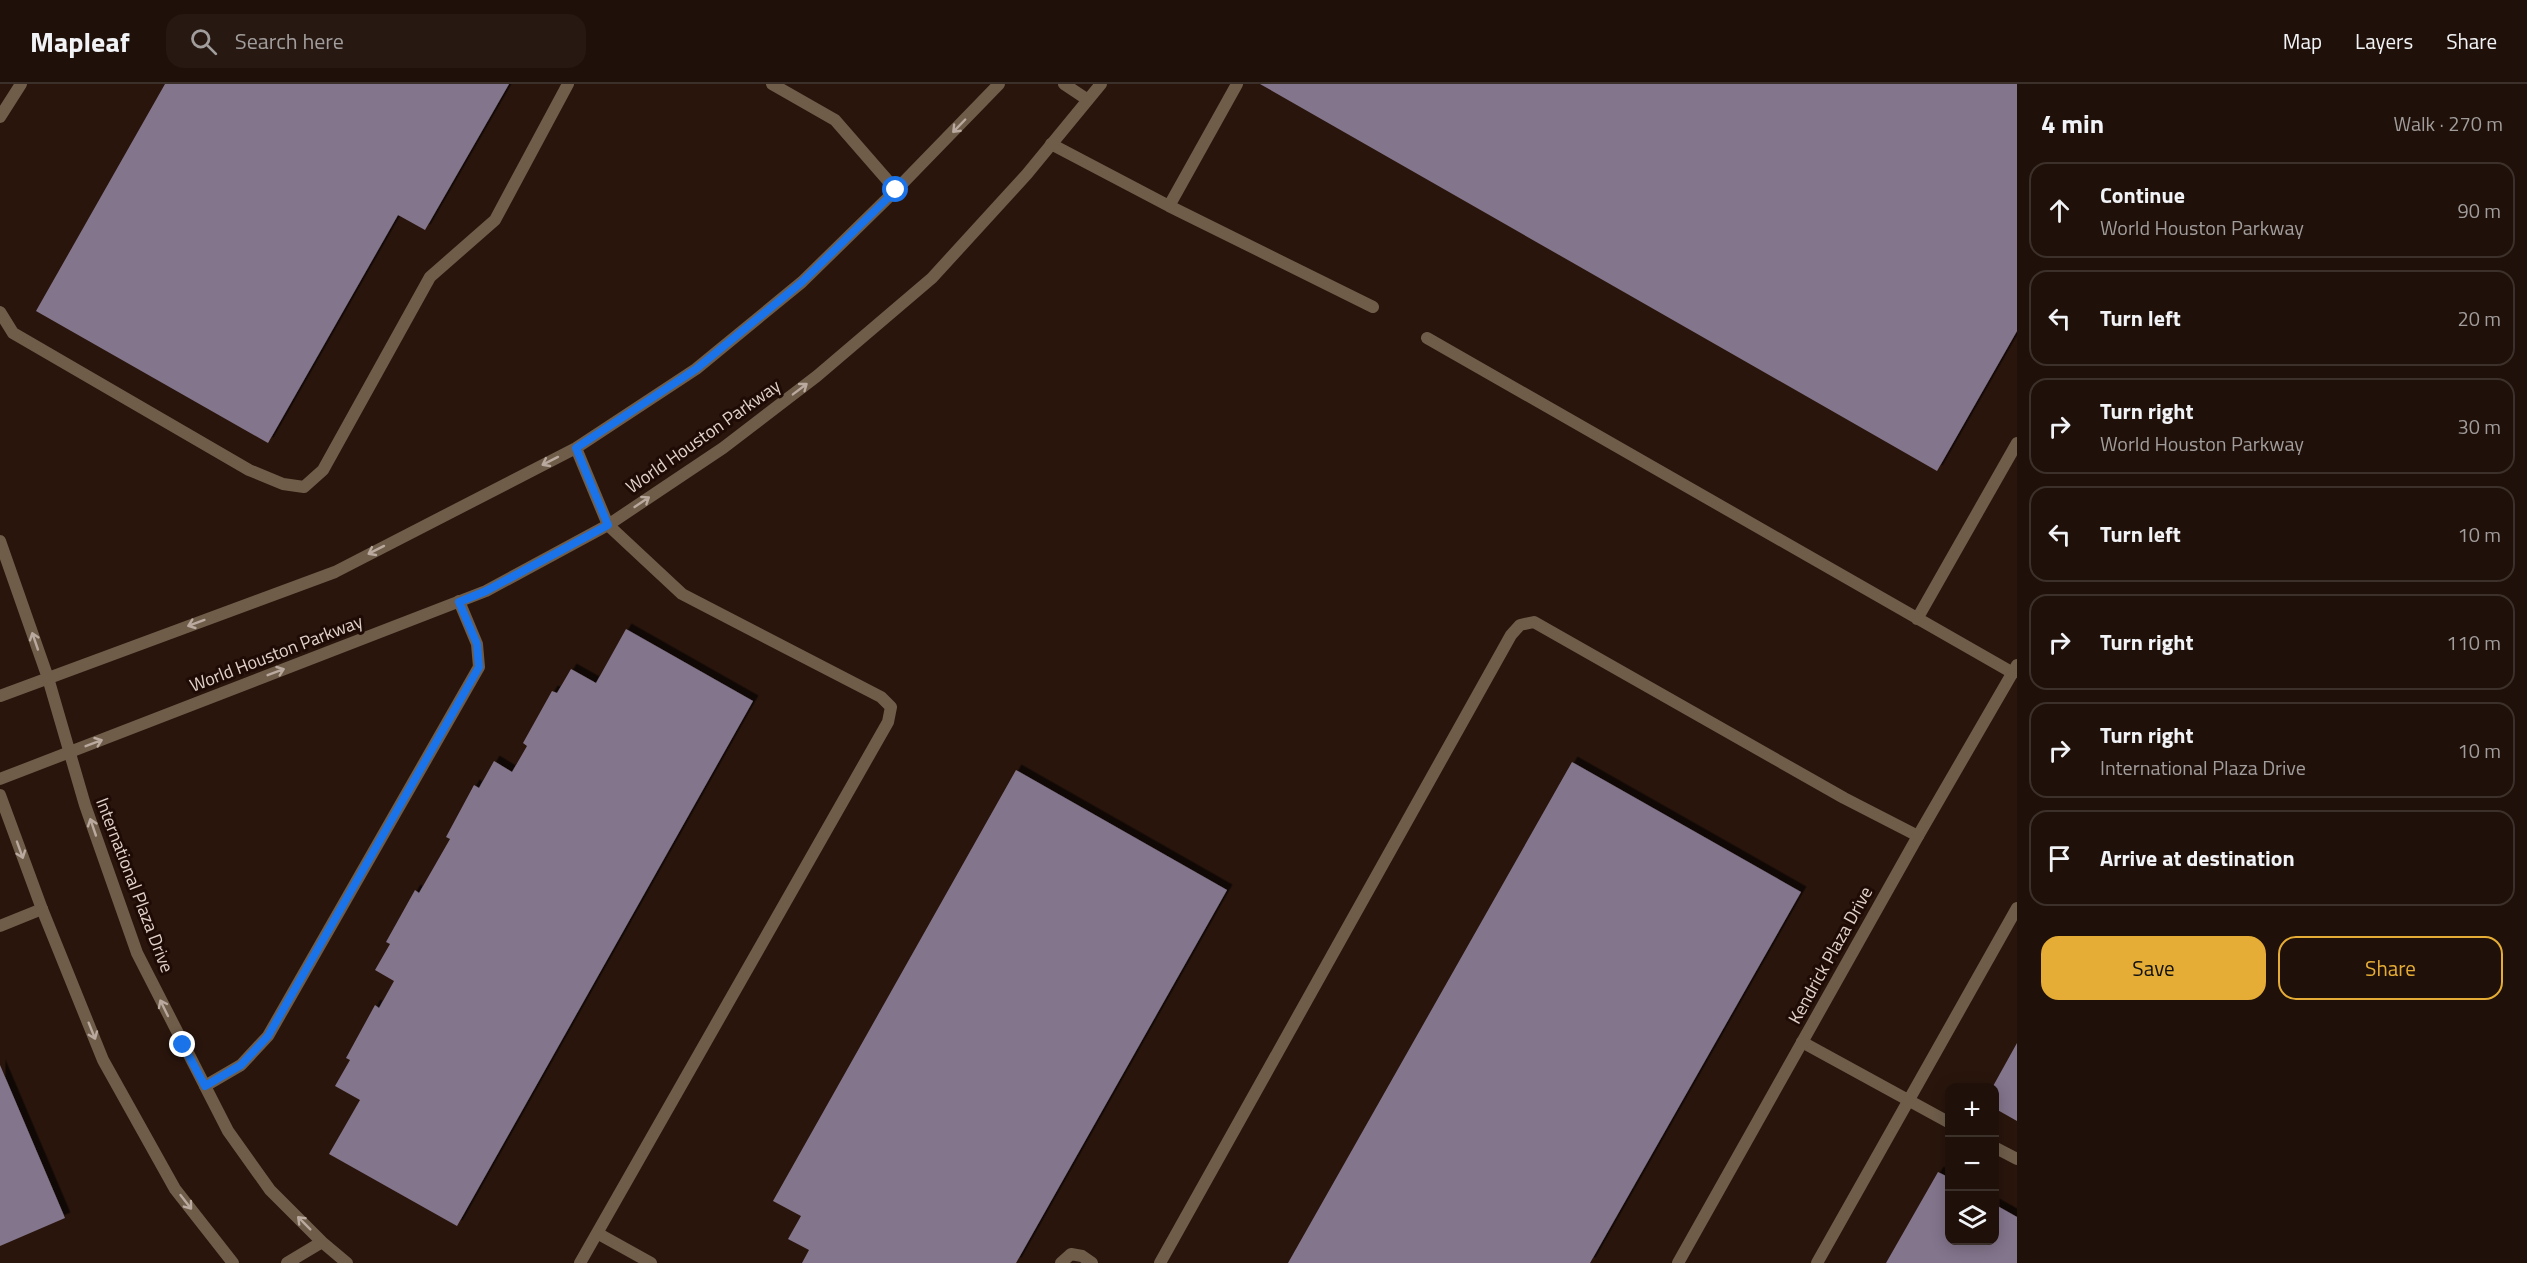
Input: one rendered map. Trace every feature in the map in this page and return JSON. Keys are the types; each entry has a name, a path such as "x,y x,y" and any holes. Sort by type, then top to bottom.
{"street":[{"path":"0,117 21,84"},
{"path":"0,312 13,333 249,470 283,484 304,487 324,470 430,277 495,220 568,84"},
{"path":"772,84 836,120 896,190"},
{"path":"0,696 334,572 576,448 696,369 802,282 999,84"},
{"path":"1064,84 1088,100"},
{"name":"World Houston Parkway","path":"0,779 486,591 608,525 723,448 817,376 923,286 1027,174 1101,84"},
{"path":"1169,206 1237,84"},
{"path":"1052,144 1169,206 1373,307"},
{"path":"1427,338 1917,619 2015,669"},
{"path":"1917,619 2017,443"},
{"path":"576,448 608,525 682,594 880,697 891,707 888,722 580,1263"},
{"name":"International Plaza Drive","path":"0,541 48,678 85,805 137,953 228,1131 270,1190 322,1242 347,1263"},
{"path":"205,1086 241,1065 268,1036 479,667 477,644 459,602"},
{"path":"1160,1263 1511,635 1520,625 1534,622 1844,798 1918,836"},
{"name":"Kendrick Plaza Drive","path":"1678,1263 1918,836 2015,669"},
{"path":"0,795 42,909 103,1060 175,1188 233,1263"},
{"path":"1817,1263 2017,908"},
{"path":"0,926 42,909"},
{"path":"1802,1042 1945,1120"},
{"path":"1999,1149 2017,1160"},
{"path":"597,1233 651,1263"},
{"path":"287,1263 322,1242"},
{"path":"1061,1263 1071,1254 1082,1256 1092,1263"}],"building":[{"path":"165,84 509,84 425,230 398,215 268,443 36,311"},
{"path":"1260,84 2017,84 2017,331 1937,471"},
{"path":"626,629 753,701 457,1226 329,1154 360,1100 335,1086 350,1060 346,1058 375,1005 379,1008 394,981 375,970 390,944 386,942 415,890 419,893 450,839 446,837 474,785 479,788 494,761 512,772 527,746 523,743 552,691 557,693 571,669 596,683"},
{"path":"1572,762 1801,892 1590,1263 1288,1263"},
{"path":"1016,770 1227,890 1016,1263 802,1263 809,1250 788,1239 801,1216 773,1201"},
{"path":"2017,1043 2017,1121 1999,1111 1999,1083 1995,1083"},
{"path":"0,1065 65,1218 0,1246"},
{"path":"1938,1172 1945,1176 1945,1245 1999,1245 1999,1207 2017,1217 2017,1263 1886,1263"}],"route":[{"path":"183,1045 205,1086 241,1065 268,1036 479,667 477,644 459,602 486,591 608,525 576,448 696,369 802,282 896,190"}]}
